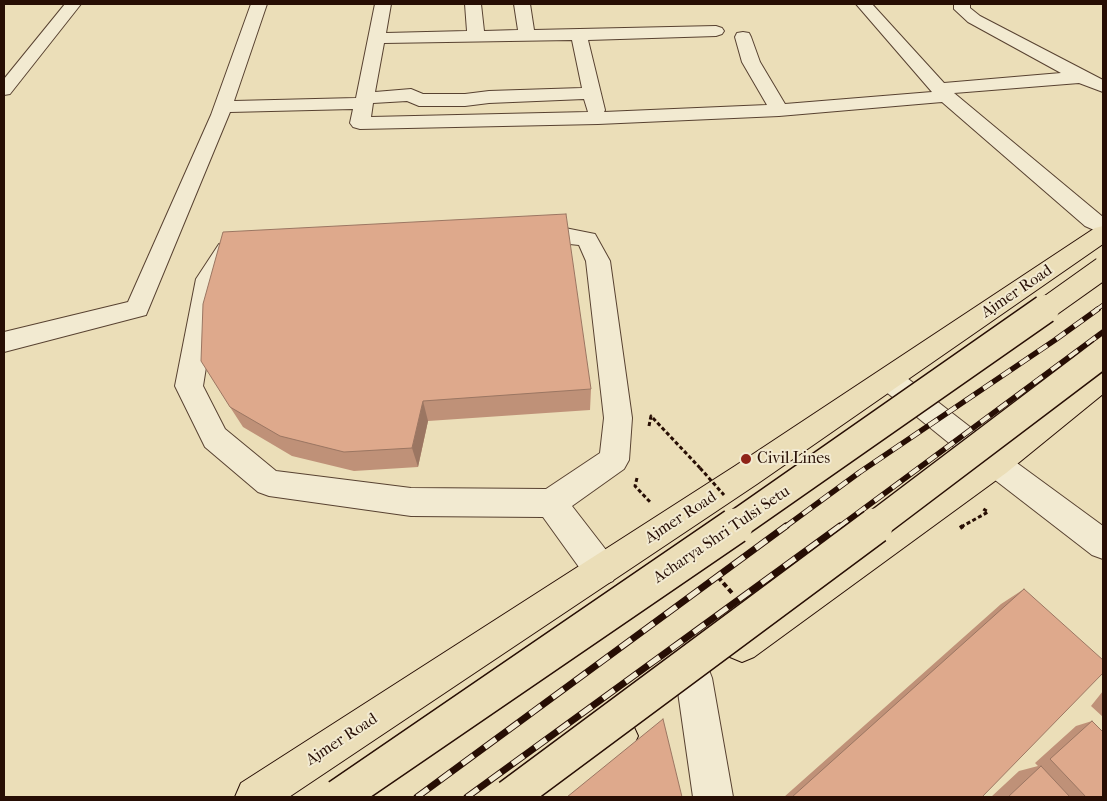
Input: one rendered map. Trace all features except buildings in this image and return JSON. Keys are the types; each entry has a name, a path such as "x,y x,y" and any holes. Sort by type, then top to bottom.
{"highway":[{"name":"Ajmer Road","path":"255,797 889,379 1103,233"},
{"name":"Acharya Shri Tulsi Setu","path":"339,797 769,503 1103,268"},
{"path":"510,797 961,462 1103,353"},
{"path":"542,797 694,678 996,464 1103,379"}],"street":[{"path":"4,90 73,4"},
{"path":"4,342 137,309 223,107 259,4"},
{"path":"383,4 360,123 598,118 779,110 1081,77"},
{"path":"473,4 476,36"},
{"path":"522,4 527,35"},
{"path":"864,4 943,92 1103,227"},
{"path":"962,4 962,9 974,19 1103,87"},
{"path":"376,38 716,31"},
{"path":"579,35 598,118"},
{"path":"743,37 751,62 779,110"},
{"path":"223,107 364,100 411,95 419,100 465,100 489,96 592,93"},
{"path":"256,246 227,250 208,279 189,386 215,438 269,483 411,502 551,502 614,460 618,418 598,261 587,239 565,234 511,234"},
{"path":"889,379 996,464 1103,544"},
{"path":"551,502 601,570"},
{"path":"694,678 713,797"}],"path":[{"path":"648,433 652,416 731,502"},
{"path":"638,477 636,486 670,524"}],"railway":[{"path":"1096,310 1103,305"},
{"path":"785,527 860,472 1098,309"},
{"path":"839,527 1103,332"},
{"path":"417,797 786,526"},
{"path":"467,797 840,526"}],"place":[{"name":"Civil Lines","path":"746,459"}]}
